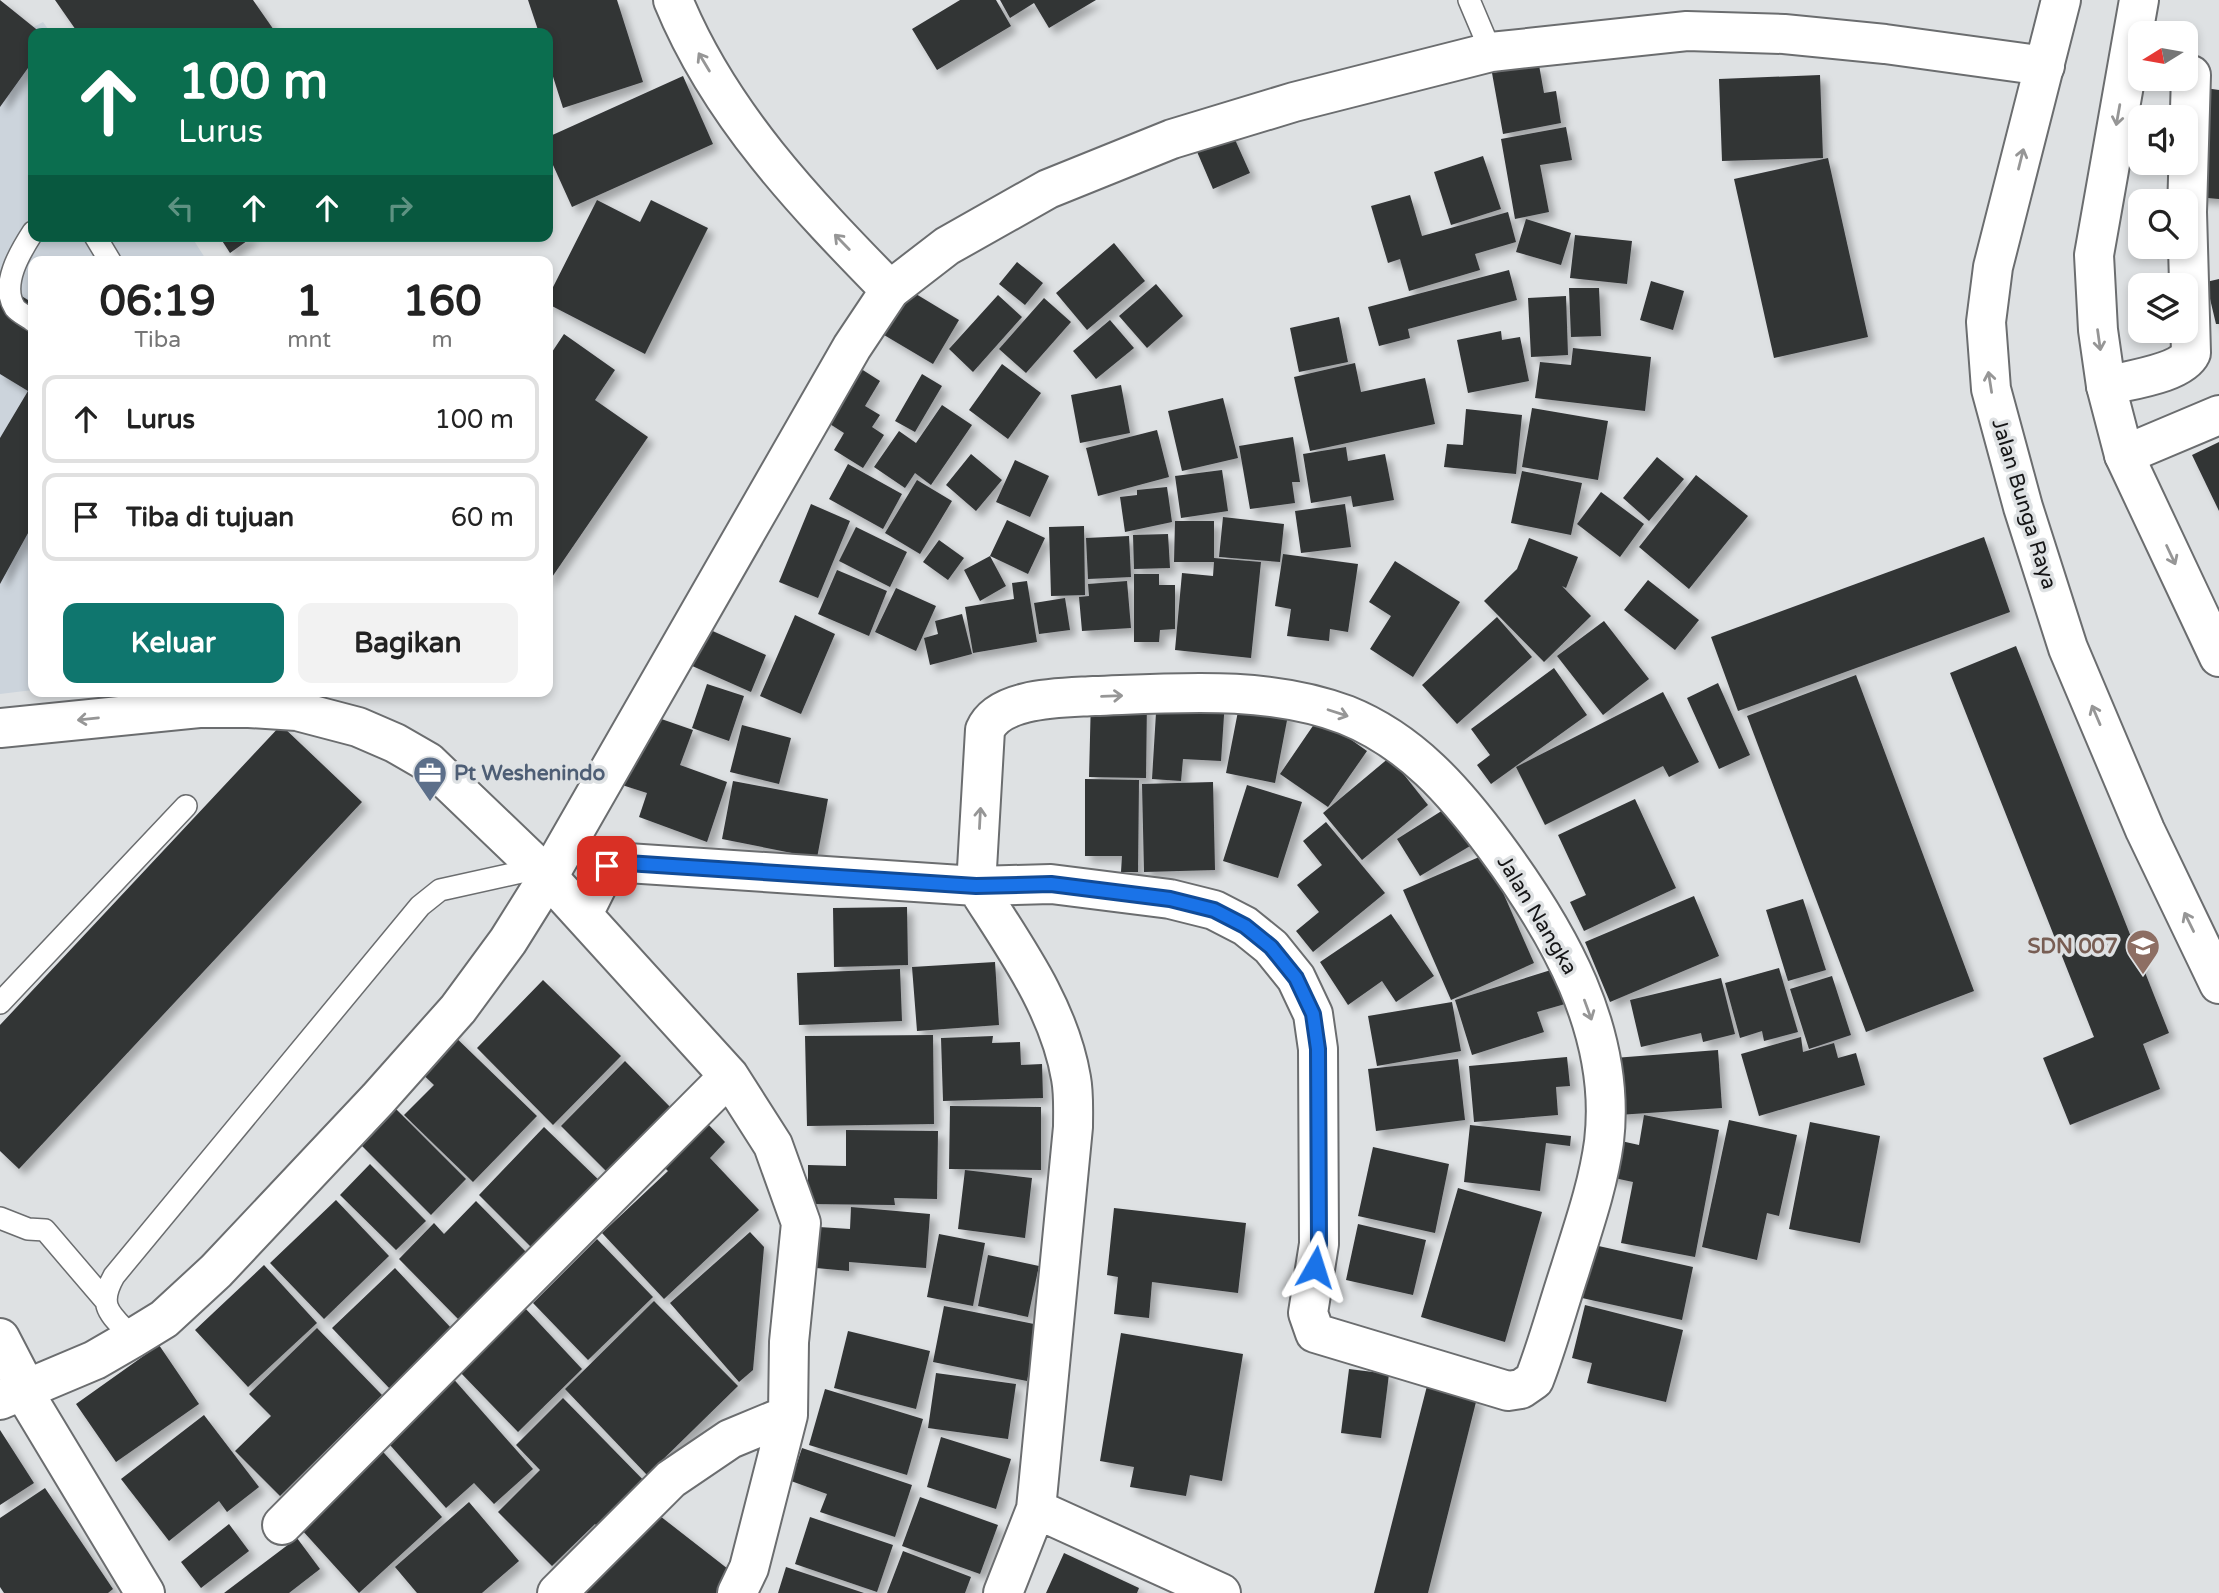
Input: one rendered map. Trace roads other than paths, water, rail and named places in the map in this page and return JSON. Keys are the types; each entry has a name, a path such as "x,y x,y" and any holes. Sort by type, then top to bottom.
{"street":[{"path":"673,0 686,31 741,124 799,197 890,290"},
{"name":"Jalan Bunga Raya","path":"2061,0 1993,267 1986,322 1991,389 2023,506 2068,648 2145,830 2219,984"},
{"path":"2139,0 2094,255 2098,330 2106,386 2124,455 2219,657"},
{"path":"14,1395 95,1360 163,1319 216,1271 458,1009 508,941 543,872 852,347 890,290 947,246 1048,189 1172,139 1294,102 1491,52 1687,32 1784,34 1873,42 2045,66"},
{"path":"2106,386 2176,367 2188,360 2191,353 2187,212 2191,91"},
{"path":"2124,455 2219,415"},
{"name":"Jalan Nangka","path":"1184,693 1299,702 1345,715 1389,736 1430,769 1465,806 1504,859 1576,975 1594,1026 1604,1074 1604,1140 1593,1199 1537,1373 1529,1385 1508,1391 1315,1333 1308,1313 1319,1244 1318,1049 1313,1014 1296,978 1271,947 1245,926 1214,910 1170,899 1051,884 976,886 985,730 996,713 1010,707 1066,698 1184,693"},
{"path":"0,727 143,702 199,708 304,701 428,762 543,872 729,1076 773,1145 801,1223 789,1342 788,1415 749,1568 737,1593"},
{"path":"583,914 607,866 627,863 976,886 1037,981 1071,1078 1073,1127 1036,1509 1003,1593"},
{"path":"282,1525 729,1076"},
{"path":"0,1338 14,1395 31,1404 145,1593"},
{"path":"557,1593 671,1479 730,1439 788,1415"},
{"path":"1036,1509 1221,1593"}],"lane":[{"path":"1469,0 1491,52"},
{"path":"28,240 11,266 7,289 13,308 28,318"},
{"path":"0,1003 186,806"},
{"path":"104,1299 114,1276 429,897 453,886 543,872"},
{"path":"0,1217 28,1229 45,1230 104,1299 109,1312 133,1338"}],"place":[{"name":"Pt Weshenindo","path":"430,803"},
{"name":"SDN 007","path":"2143,976"}]}
